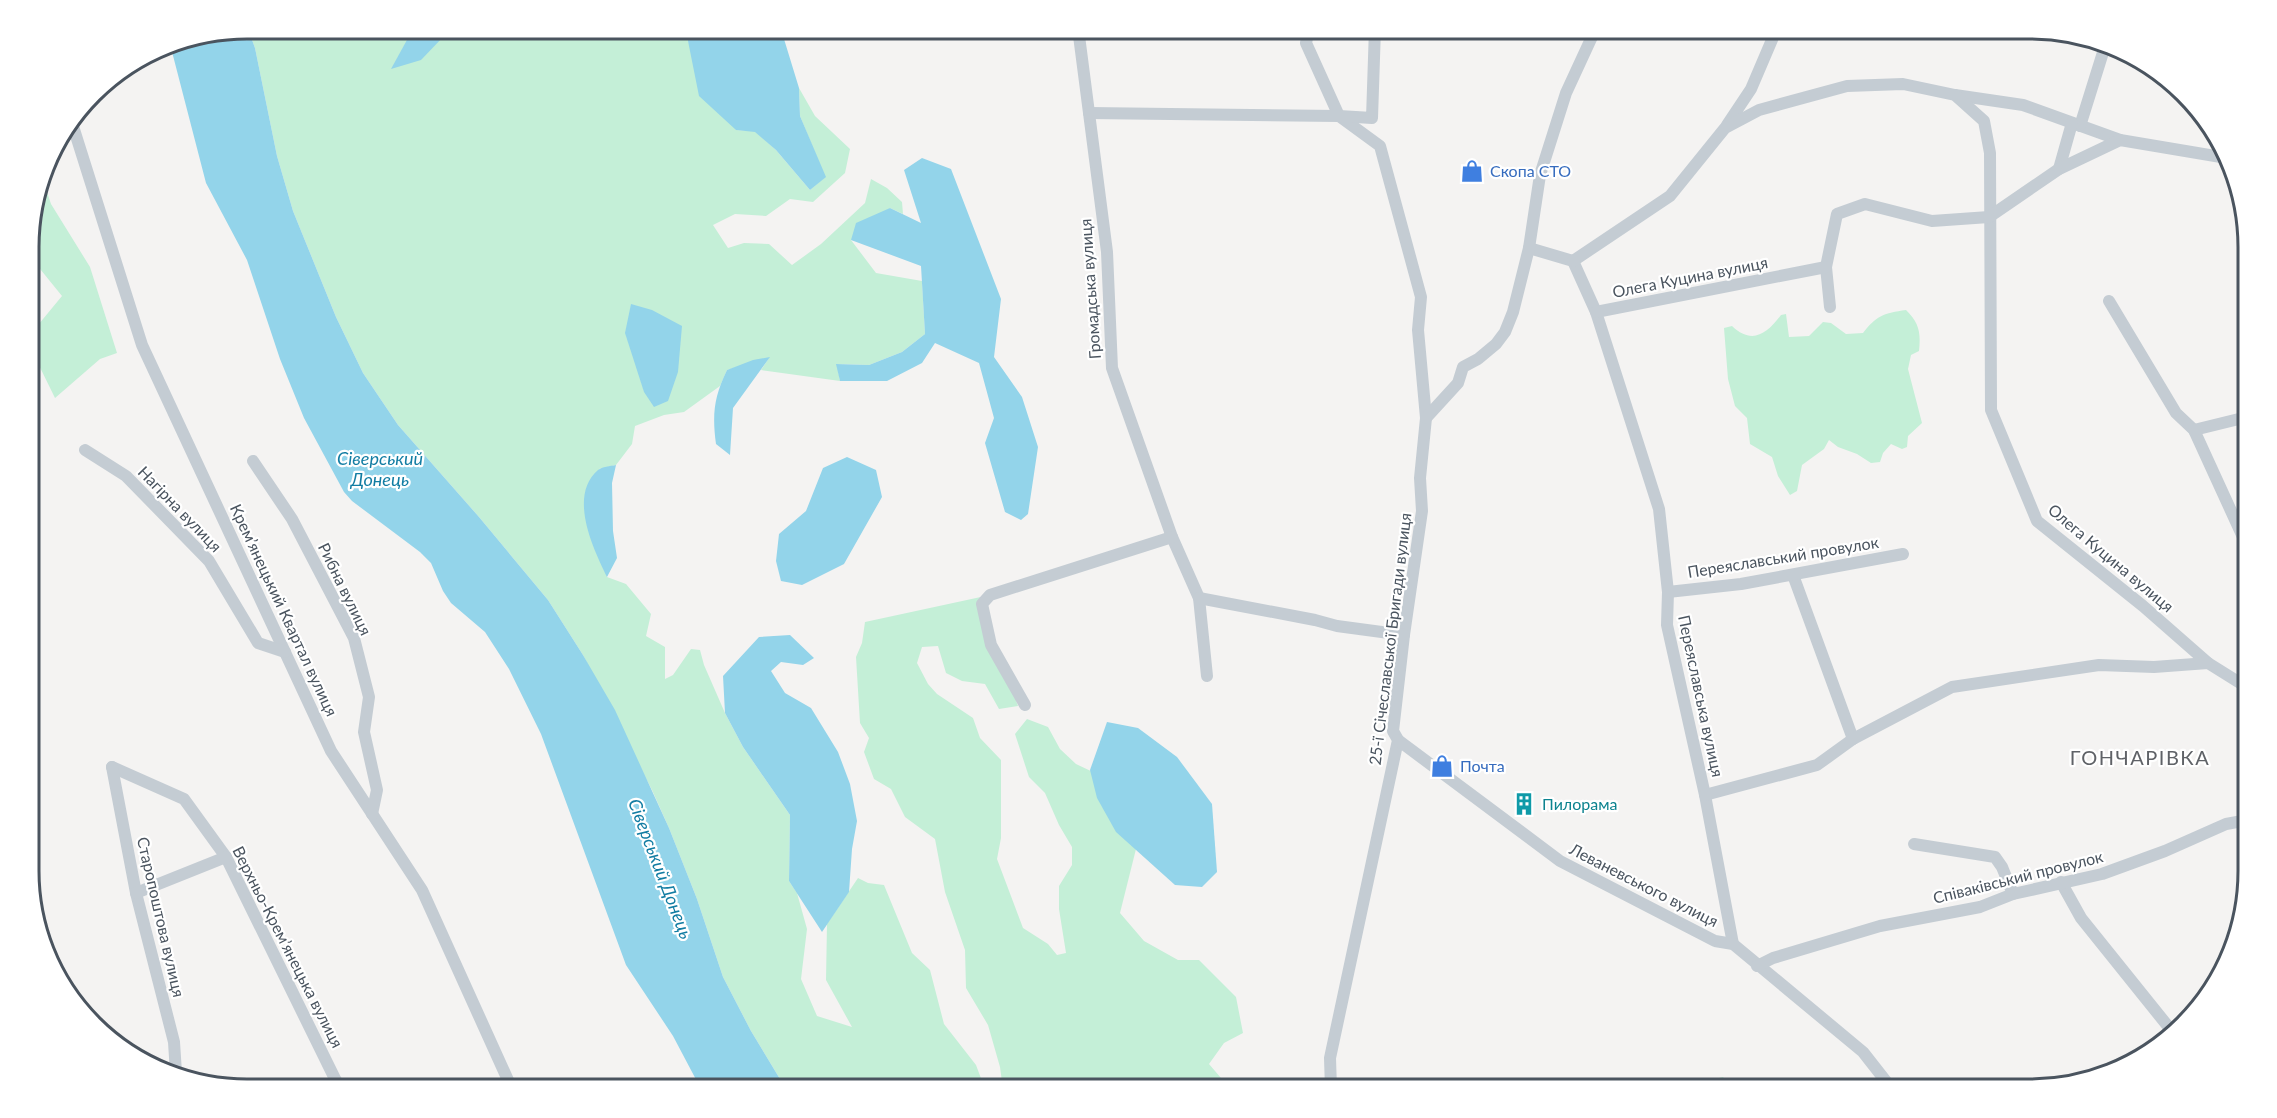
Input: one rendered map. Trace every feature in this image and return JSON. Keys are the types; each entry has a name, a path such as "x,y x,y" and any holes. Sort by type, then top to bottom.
{"street":[{"name":"Громадська вулиця","path":"1079,39 1107,252 1112,368 1172,537 1199,598 1207,676"},
{"path":"1307,39 1306,43 1339,116"},
{"path":"1089,113 1372,118 1375,39"},
{"path":"1426,418 1458,383 1463,367 1478,359 1496,344 1505,332 1513,312 1529,248 1540,175 1566,93 1591,39"},
{"path":"1529,248 1573,261 1670,196 1725,129 1751,89 1772,39"},
{"path":"2059,169 2103,52"},
{"path":"1725,129 1758,110 1847,86 1903,84 1955,95 2024,105 2120,140 2217,156"},
{"name":"Олега Куцина вулиця","path":"1955,95 1984,121 1990,153 1991,410 2037,520 2143,606 2208,663 2238,682"},
{"name":"25-ї Січеславської Бригади вулиця","path":"1331,1079 1330,1058 1398,740 1393,731 1422,511 1420,478 1426,418 1418,330 1421,297 1380,146 1339,116"},
{"name":"Крем’янецький Квартал вулиця","path":"75,131 142,345 331,751 422,890 507,1079"},
{"path":"1830,308 1826,267 1837,214 1865,204 1932,221 1989,217 2059,169 2120,140"},
{"name":"Переяславська вулиця","path":"1573,261 1596,312 1659,509 1668,592 1667,625 1706,795 1733,944"},
{"name":"Олега Куцина вулиця","path":"1596,312 1826,267"},
{"path":"2109,301 2176,413 2194,430 2238,526"},
{"path":"2194,430 2238,419"},
{"name":"Нагірна вулиця","path":"85,450 126,476 209,561 258,643 285,652"},
{"name":"Рибна вулиця","path":"252,461 292,519 354,638 369,697 364,732 377,790 372,814"},
{"path":"1025,705 991,645 982,604 990,595 1172,537"},
{"name":"Переяславський провулок","path":"1668,592 1741,584 1903,554"},
{"path":"1793,575 1853,740"},
{"path":"1199,598 1337,626 1404,635"},
{"path":"1706,795 1817,765 1853,740 1952,687 2099,665 2154,667 2208,663"},
{"name":"Леваневського вулиця","path":"1398,740 1560,861 1715,941 1733,944 1863,1052 1884,1079"},
{"name":"Верхньо-Крем’янецька вулиця","path":"112,767 184,799 226,857 335,1079"},
{"name":"Старопоштова вулиця","path":"112,767 136,893 174,1042 176,1066"},
{"name":"Співаківський провулок","path":"1757,966 1773,958 1880,926 1980,907 2013,894 2102,874 2165,851 2226,824 2238,822"},
{"path":"1914,844 1995,857 2002,867 2013,894"},
{"path":"136,893 226,857"},
{"path":"2061,882 2082,918 2168,1026"}],"green space":[{"path":"252,39 688,39 736,130 755,131 776,150 810,190 825,177 800,116 799,88 815,116 850,149 845,173 813,202 790,199 766,216 735,214 713,225 728,248 744,243 769,244 792,265 821,244 865,203 871,179 887,188 902,202 903,214 890,208 851,240 876,273 922,281 925,334 902,352 869,365 837,364 840,381 761,370 769,358 727,370 720,386 684,412 664,415 635,426 632,444 616,465 599,469 607,577 626,584 651,614 646,636 665,647 665,679 673,675 691,649 700,650 704,665 725,713 743,747 790,815 789,881 797,893 807,929 801,979 817,1016 852,1027 826,980 827,924 858,878 868,883 884,885 912,953 930,970 944,1024 976,1065 981,1079 780,1079 751,1031 723,977 697,899 669,828 583,655 548,600 398,425 363,373 336,317 293,211 277,156"},
{"path":"47,191 51,204 90,267 117,353 100,359 55,398 39,365 39,324 62,296 39,268 39,233"},
{"path":"1906,310 1914,319 1920,338 1919,351 1911,355 1908,369 1922,423 1908,436 1907,447 1902,449 1891,444 1883,453 1880,462 1871,463 1857,454 1838,447 1829,440 1824,449 1802,465 1797,491 1790,495 1778,476 1772,457 1750,444 1747,418 1735,406 1728,379 1724,328 1732,326 1746,335 1759,335 1765,332 1781,315 1786,314 1789,337 1809,336 1823,322 1831,323 1846,334 1863,333 1881,316"},
{"path":"990,595 982,604 1018,706 999,709 985,684 962,681 946,673 938,646 922,647 917,663 928,684 937,694 973,718 980,738 1001,760 1001,838 997,859 1023,928 1048,944 1057,955 1066,953 1059,909 1059,886 1072,865 1072,847 1045,793 1029,777 1015,734 1027,719 1048,727 1060,749 1076,764 1114,782 1140,833 1120,913 1144,941 1178,960 1199,960 1236,997 1243,1033 1224,1043 1209,1064 1222,1079 1002,1079 988,1025 966,988 965,950 945,892 935,839 905,817 891,789 874,779 864,752 869,738 860,723 856,657 862,643 865,622"}],"water":[{"name":"Сіверський Донець","path":"252,39 277,156 293,211 336,317 363,373 398,425 548,600 583,655 615,710 669,828 697,899 723,977 751,1031 780,1079 696,1079 673,1036 626,965 541,734 509,669 485,632 451,603 431,563 420,552 352,501 344,492 304,418 280,359 247,260 206,183 172,53 220,41"},
{"path":"408,39 441,39 421,60 391,69"},
{"path":"688,39 784,39 799,88 800,116 826,177 810,190 776,150 755,132 736,130 699,96"},
{"path":"922,158 951,169 1001,299 994,357 1022,397 1038,447 1028,514 1021,520 1005,512 985,443 994,418 979,363 935,343 922,363 887,381 840,381 836,364 869,365 902,352 925,334 921,266 851,240 856,223 890,208 921,223 904,170"},
{"path":"631,304 652,310 682,326 678,372 668,401 654,407 644,392 625,333"},
{"path":"770,357 733,408 730,455 716,444 714,415 717,397 727,370 753,360"},
{"path":"847,457 876,470 882,497 844,564 802,585 781,581 776,561 779,534 806,511 823,468"},
{"path":"616,465 612,483 613,531 617,558 607,577 595,552 586,522 585,494 589,481 598,470"},
{"path":"790,635 814,658 803,665 781,662 771,671 785,693 811,708 838,752 850,784 857,821 852,849 849,892 822,932 789,881 790,815 743,747 725,713 723,676 759,637"},
{"path":"1107,722 1138,728 1177,757 1212,804 1217,872 1202,887 1175,885 1116,832 1097,798 1090,770"}],"place":[{"name":"Скопа СТО","path":"1472,171"},
{"name":"Почта","path":"1442,766"},
{"name":"Пилорама","path":"1524,804"}],"district":[{"name":"ГОНЧАРІВКА","path":"2140,758"}]}
